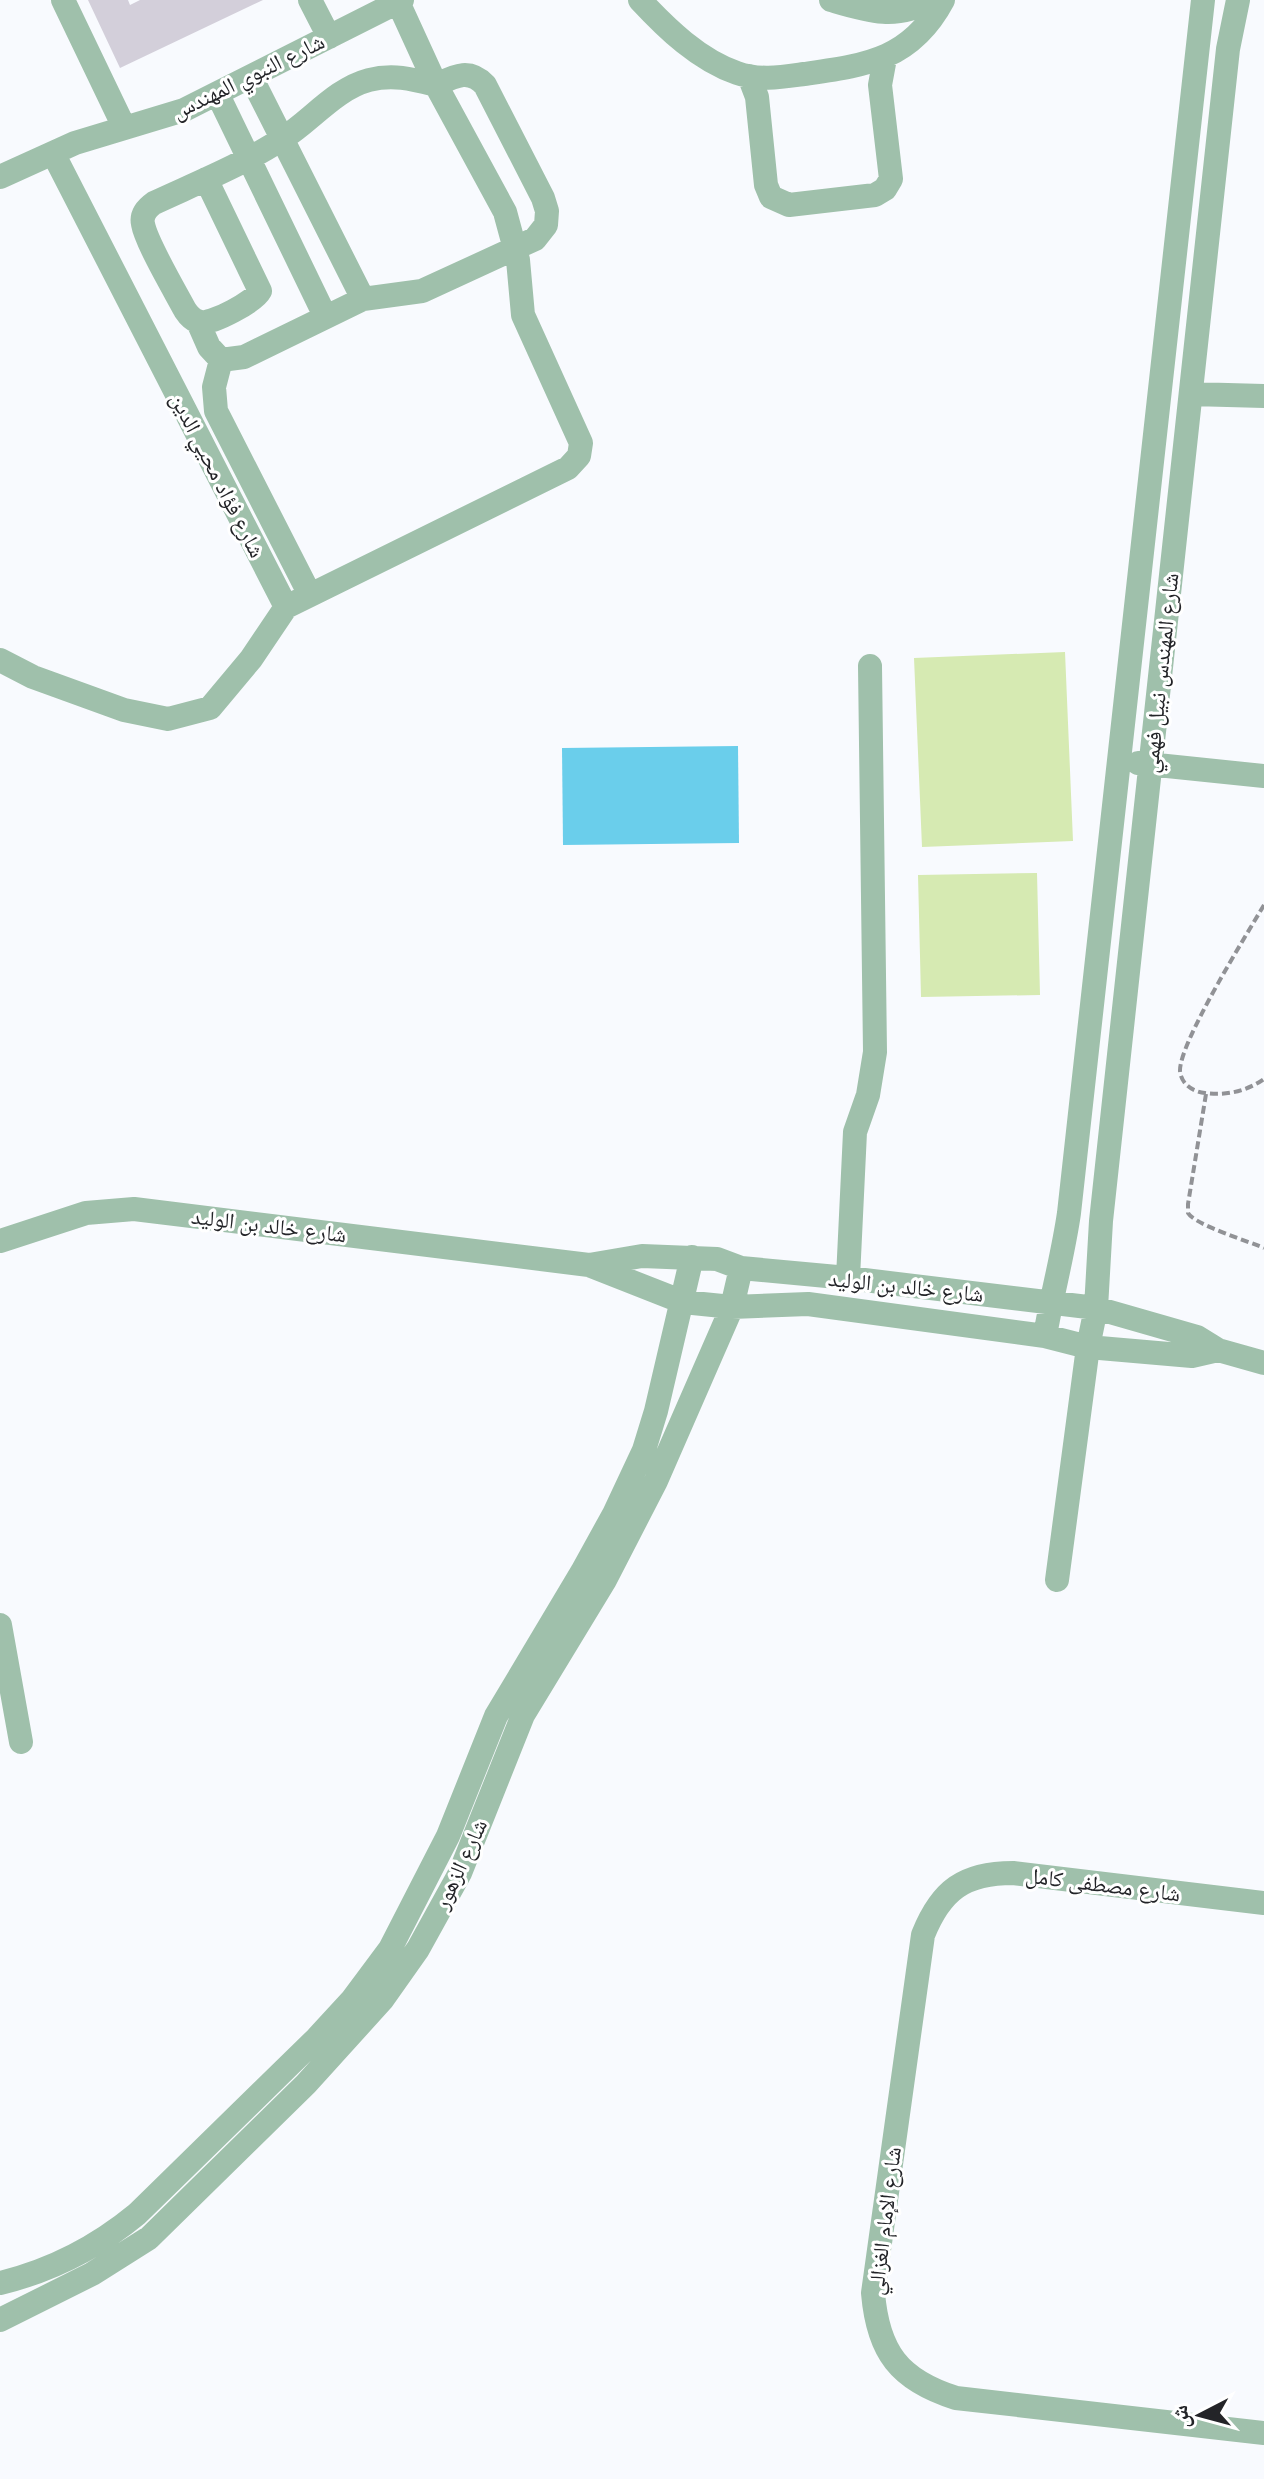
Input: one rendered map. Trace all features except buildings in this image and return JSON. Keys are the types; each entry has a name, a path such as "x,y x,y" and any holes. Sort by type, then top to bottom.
{"street":[{"path":"63,0 124,127"},
{"path":"310,0 329,37"},
{"path":"640,0 682,41 724,67 765,78 859,66 885,58 920,33 943,0"},
{"path":"831,0 868,11 896,13 929,0"},
{"name":"شارع المهندس نبيل فهمي","path":"1057,1580 1096,1308 1101,1221 1228,49 1238,0"},
{"path":"0,660 33,677 124,710 168,719 210,708 251,659 286,607 568,468 579,456 581,443 578,431 523,315 516,248 505,212 436,85 400,1"},
{"name":"شارع النبوي المهندس","path":"0,177 53,153 124,127 184,110 400,1"},
{"name":"شارع المهندس نبيل فهمي","path":"1045,1336 1059,1277 1069,1213 1199,4"},
{"path":"749,76 757,97 766,185 771,197 789,205 875,195 885,189 891,179 880,85 885,58"},
{"path":"206,179 260,291 253,300 208,322 198,322 190,318 185,310 143,225 147,208 154,203 249,159 283,139 344,91 367,81 396,76 436,85 458,75 468,74 478,78 485,85 547,211 546,225 535,239 422,291 363,299 244,357 221,360"},
{"path":"251,77 363,299"},
{"path":"218,95 325,316"},
{"name":"شارع فؤاد محيي الدين","path":"53,153 286,607"},
{"path":"198,322 209,347 221,360"},
{"path":"221,360 214,387 216,411 310,595"},
{"path":"1191,394 1264,396"},
{"path":"848,1278 855,1132 868,1095 875,1052 870,666"},
{"path":"1119,761 1264,776"},
{"name":"شارع خالد بن الوليد","path":"0,1241 86,1213 134,1209 589,1265 683,1302 732,1307 808,1304 1045,1336 1088,1347 1192,1356 1218,1350"},
{"name":"شارع خالد بن الوليد","path":"589,1265 642,1256 717,1259 741,1268 1096,1308 1197,1337 1218,1350 1264,1363"},
{"name":"شارع الزهور","path":"0,2283 45,2269 86,2250 137,2214 326,2028 352,2000 390,1949 448,1836 496,1716 582,1572 644,1450 692,1257"},
{"name":"شارع الزهور","path":"0,2320 92,2274 149,2238 306,2084 382,2000 418,1949 460,1873 523,1715 605,1580 636,1521 732,1307 741,1268"},
{"path":"0,1625 21,1742"},
{"name":"شارع مصطفى كامل","path":"946,1894 966,1880 989,1873 1013,1873 1264,1903"},
{"name":"شارع الإمام الغزالي","path":"946,1894 932,1913 923,1935 873,2293 875,2323 886,2350 904,2373 928,2389 956,2398 1263,2428"}],"path":[{"path":"1264,905 1207,1005 1181,1062 1180,1073 1185,1084 1194,1091 1206,1094 1237,1092 1264,1079"},
{"path":"1206,1094 1188,1213 1198,1224 1231,1233 1264,1248"}],"green space":[{"path":"1065,652 1073,841 922,847 914,658"},
{"path":"1037,873 1040,995 921,997 918,875"}],"water":[{"path":"738,746 739,843 563,845 562,748"}]}
